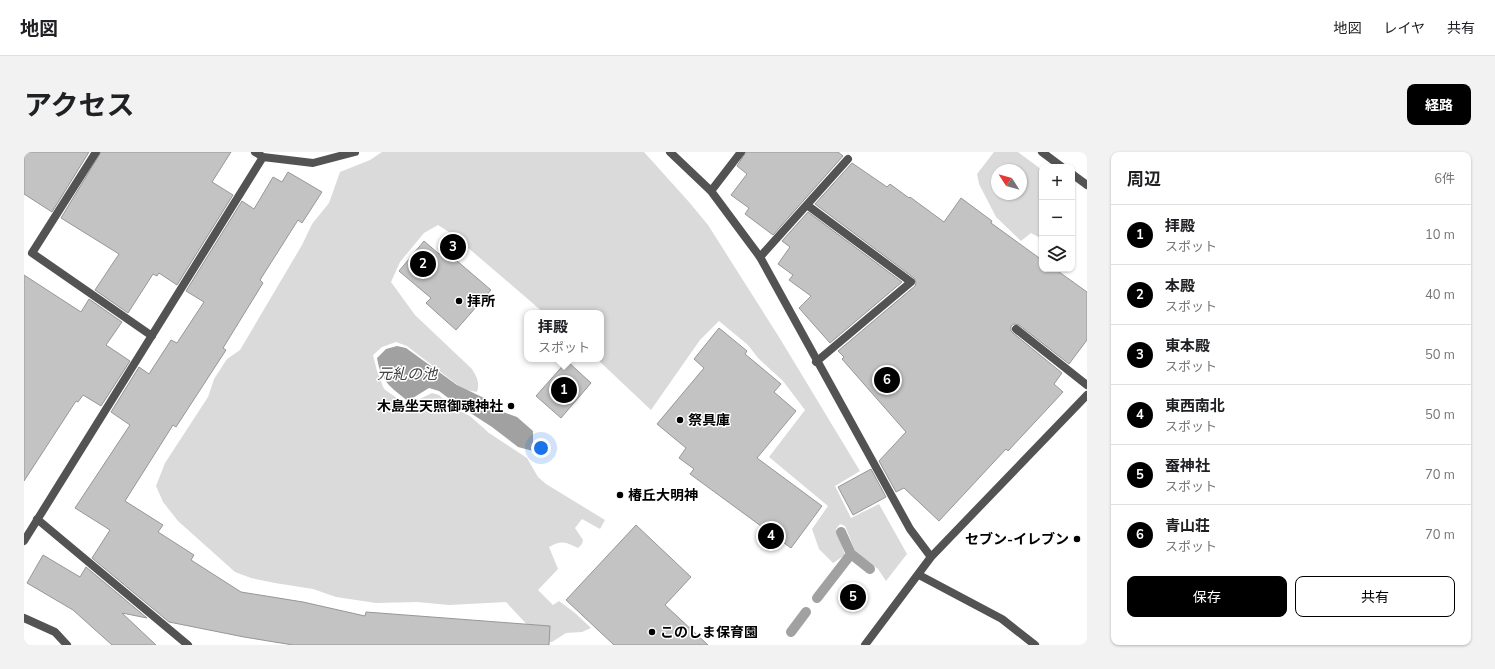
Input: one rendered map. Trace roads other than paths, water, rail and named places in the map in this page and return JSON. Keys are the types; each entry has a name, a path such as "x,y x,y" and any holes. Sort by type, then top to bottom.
{"street":[{"path":"96,152 32,253 152,336"},
{"path":"255,152 263,157 313,163 355,152"},
{"path":"670,152 712,191 760,257 816,362 910,529 931,557"},
{"path":"712,191 741,152"},
{"path":"1042,152 1058,164"},
{"path":"24,541 263,157"},
{"path":"760,257 848,159"},
{"path":"1075,176 1087,185"},
{"path":"807,205 911,282 816,362"},
{"path":"1016,328 1087,385"},
{"path":"865,645 931,557 1087,395"},
{"path":"37,519 188,645"},
{"path":"919,574 1002,619 1035,645"},
{"path":"24,618 56,632 67,645"}],"water":[{"name":"元糺の池","path":"397,346 406,348 457,385 484,398 489,407 517,417 533,431 533,451 518,447 492,427 439,391 429,388 408,401 396,392 384,378 377,358 386,349"}],"waterway":[{"path":"817,598 851,554 841,532"},
{"path":"851,554 870,569"},
{"path":"791,632 806,612"}],"place":[{"name":"東本殿","path":"453,247"},
{"name":"本殿","path":"423,264"},
{"name":"拝所","path":"459,301"},
{"name":"青山荘","path":"887,380"},
{"name":"拝殿","path":"564,390"},
{"name":"木島坐天照御魂神社","path":"511,406"},
{"name":"祭具庫","path":"680,420"},
{"name":"椿丘大明神","path":"620,495"},
{"name":"東西南北","path":"771,536"},
{"name":"セブン-イレブン","path":"1077,539"},
{"name":"蚕神社","path":"853,597"},
{"name":"このしま保育園","path":"652,632"}]}
